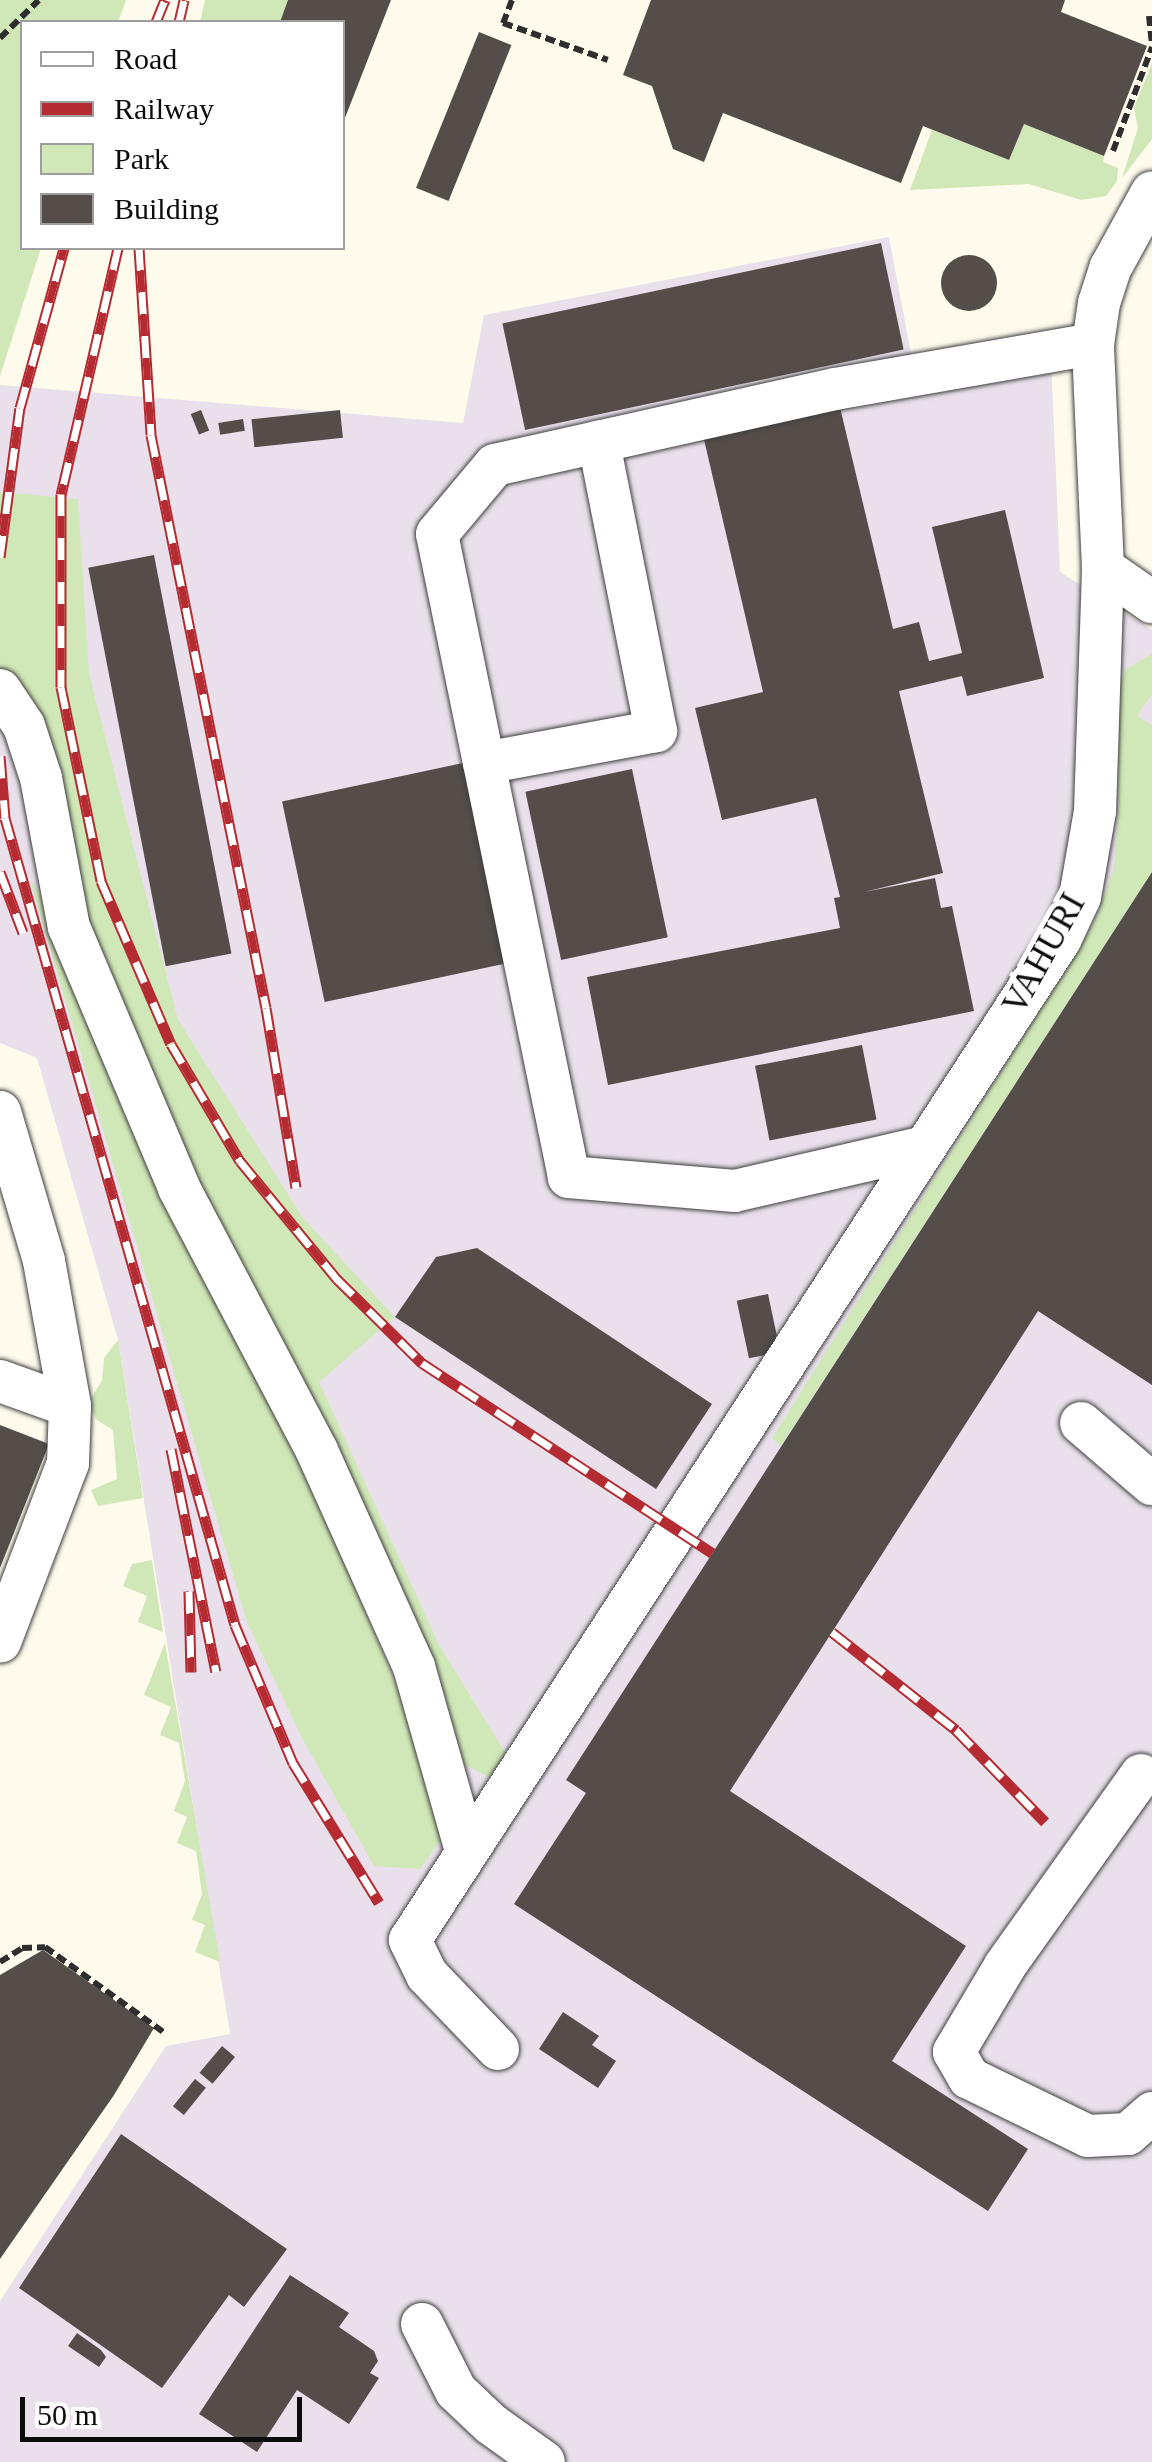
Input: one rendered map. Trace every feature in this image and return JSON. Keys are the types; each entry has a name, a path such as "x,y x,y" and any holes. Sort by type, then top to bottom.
{"street":[{"name":"VAHURI","path":"498,2049 427,1975 410,1940 1060,940 1080,896 1095,811 1103,568 1094,344 1099,303 1111,267 1152,192"},
{"path":"925,1147 734,1192 569,1177 438,534 496,465 835,390 1094,344"},
{"path":"484,763 656,730 599,442"},
{"path":"1103,568 1152,602"},
{"path":"0,690 24,726 41,778 70,927 180,1188 317,1451 414,1666 466,1851"},
{"path":"0,1112 44,1261 70,1406 68,1463 0,1642"},
{"path":"0,1381 70,1406"},
{"path":"1081,1423 1152,1484"},
{"path":"1148,1772 1005,1966 954,2052 969,2078 1088,2136 1128,2134 1152,2113"},
{"path":"422,2324 456,2391 491,2424 544,2462"}],"path":[{"path":"0,38 40,0"},
{"path":"512,0 503,23 608,60"},
{"path":"1113,151 1152,46 1150,16"},
{"path":"0,1962 22,1948 45,1947 166,2034"}],"shaded area":[{"path":"889,237 912,359 1050,334 1060,572 1152,630 1152,2462 0,2462 0,2301 166,2046 230,2034 118,1340 37,1058 0,1043 0,385 463,423 484,315"}],"green space":[{"path":"0,0 126,0 119,20 20,20 20,250 40,250 0,376"},
{"path":"205,0 288,0 281,20 200,20"},
{"path":"1152,63 1152,139 1122,178 1138,128 1134,108"},
{"path":"1024,124 1104,156 1103,162 1118,168 1117,181 1106,196 1081,200 1029,184 910,190 932,130 1009,160"},
{"path":"0,492 78,499 89,674 178,1020 303,1218 395,1317 319,1382 439,1645 506,1754 489,1777 451,1758 155,1104 136,1030 82,923 17,679 0,669"},
{"path":"1152,654 1152,694 1137,716 1152,725 1152,872 781,1446 772,1438 1094,923 1114,869 1119,805 1113,697 1126,669"},
{"path":"30,880 52,909 285,1415 400,1695 443,1837 420,1869 374,1866 302,1738 247,1622"},
{"path":"118,1340 143,1498 98,1506 91,1490 117,1479 113,1430 97,1420 88,1403 102,1381 104,1358"},
{"path":"152,1560 163,1632 138,1622 147,1596 123,1586 132,1564"},
{"path":"165,1643 220,1962 195,1952 205,1925 192,1920 202,1894 196,1851 177,1843 187,1817 174,1811 185,1781 179,1743 160,1735 171,1707 144,1695"}],"building":[{"path":"288,0 391,0 345,118 345,20 281,20"},
{"path":"651,0 1065,0 1061,12 1147,46 1104,156 1024,124 1009,160 923,126 901,183 723,113 704,162 673,149 652,86 623,75"},
{"path":"479,32 511,45 449,201 416,188"},
{"path":"881,243 904,350 525,430 502,323"},
{"path":"969,255 989,263 997,283 989,303 969,311 949,303 941,283 949,263"},
{"path":"838,399 893,629 919,622 929,661 962,653 932,527 1005,510 1044,678 967,696 962,676 899,691 943,873 864,892 935,878 941,908 952,906 974,1011 608,1085 587,977 840,928 834,898 840,897 816,798 722,820 695,708 763,692 702,431"},
{"path":"201,410 209,430 199,435 191,414"},
{"path":"340,410 343,438 254,447 251,419"},
{"path":"243,419 245,431 220,435 218,423"},
{"path":"154,555 231,954 166,966 88,568"},
{"path":"463,763 506,964 325,1002 282,801"},
{"path":"632,769 668,937 561,960 525,792"},
{"path":"1152,872 1152,1385 1038,1311 730,1791 966,1946 892,2061 1028,2149 988,2211 514,1904 586,1793 566,1780"},
{"path":"862,1045 877,1120 770,1140 755,1066"},
{"path":"477,1248 712,1404 656,1489 395,1317 436,1257"},
{"path":"768,1294 780,1352 749,1358 737,1301"},
{"path":"0,1425 49,1444 0,1568"},
{"path":"43,1950 154,2028 114,2095 0,2259 0,1975"},
{"path":"563,2012 599,2036 592,2045 616,2061 598,2088 539,2049"},
{"path":"222,2046 235,2057 213,2084 200,2073"},
{"path":"195,2079 206,2088 184,2115 173,2106"},
{"path":"121,2134 287,2249 244,2307 229,2295 162,2388 19,2288"},
{"path":"290,2275 349,2313 339,2327 374,2351 378,2361 370,2373 379,2378 349,2424 297,2390 257,2452 199,2414"},
{"path":"77,2333 106,2357 99,2367 68,2346"}],"railway":[{"path":"157,20 165,0"},
{"path":"179,20 184,0"},
{"path":"0,557 20,408 63,250"},
{"path":"118,250 61,494 61,687 101,881 171,1044 240,1161 337,1279 422,1363 712,1553"},
{"path":"139,250 151,435 266,1008 296,1188"},
{"path":"0,756 5,818 235,1625 293,1763 379,1903"},
{"path":"0,872 23,933"},
{"path":"171,1449 216,1672"},
{"path":"189,1591 191,1672"},
{"path":"832,1632 956,1730 1045,1822"}]}
